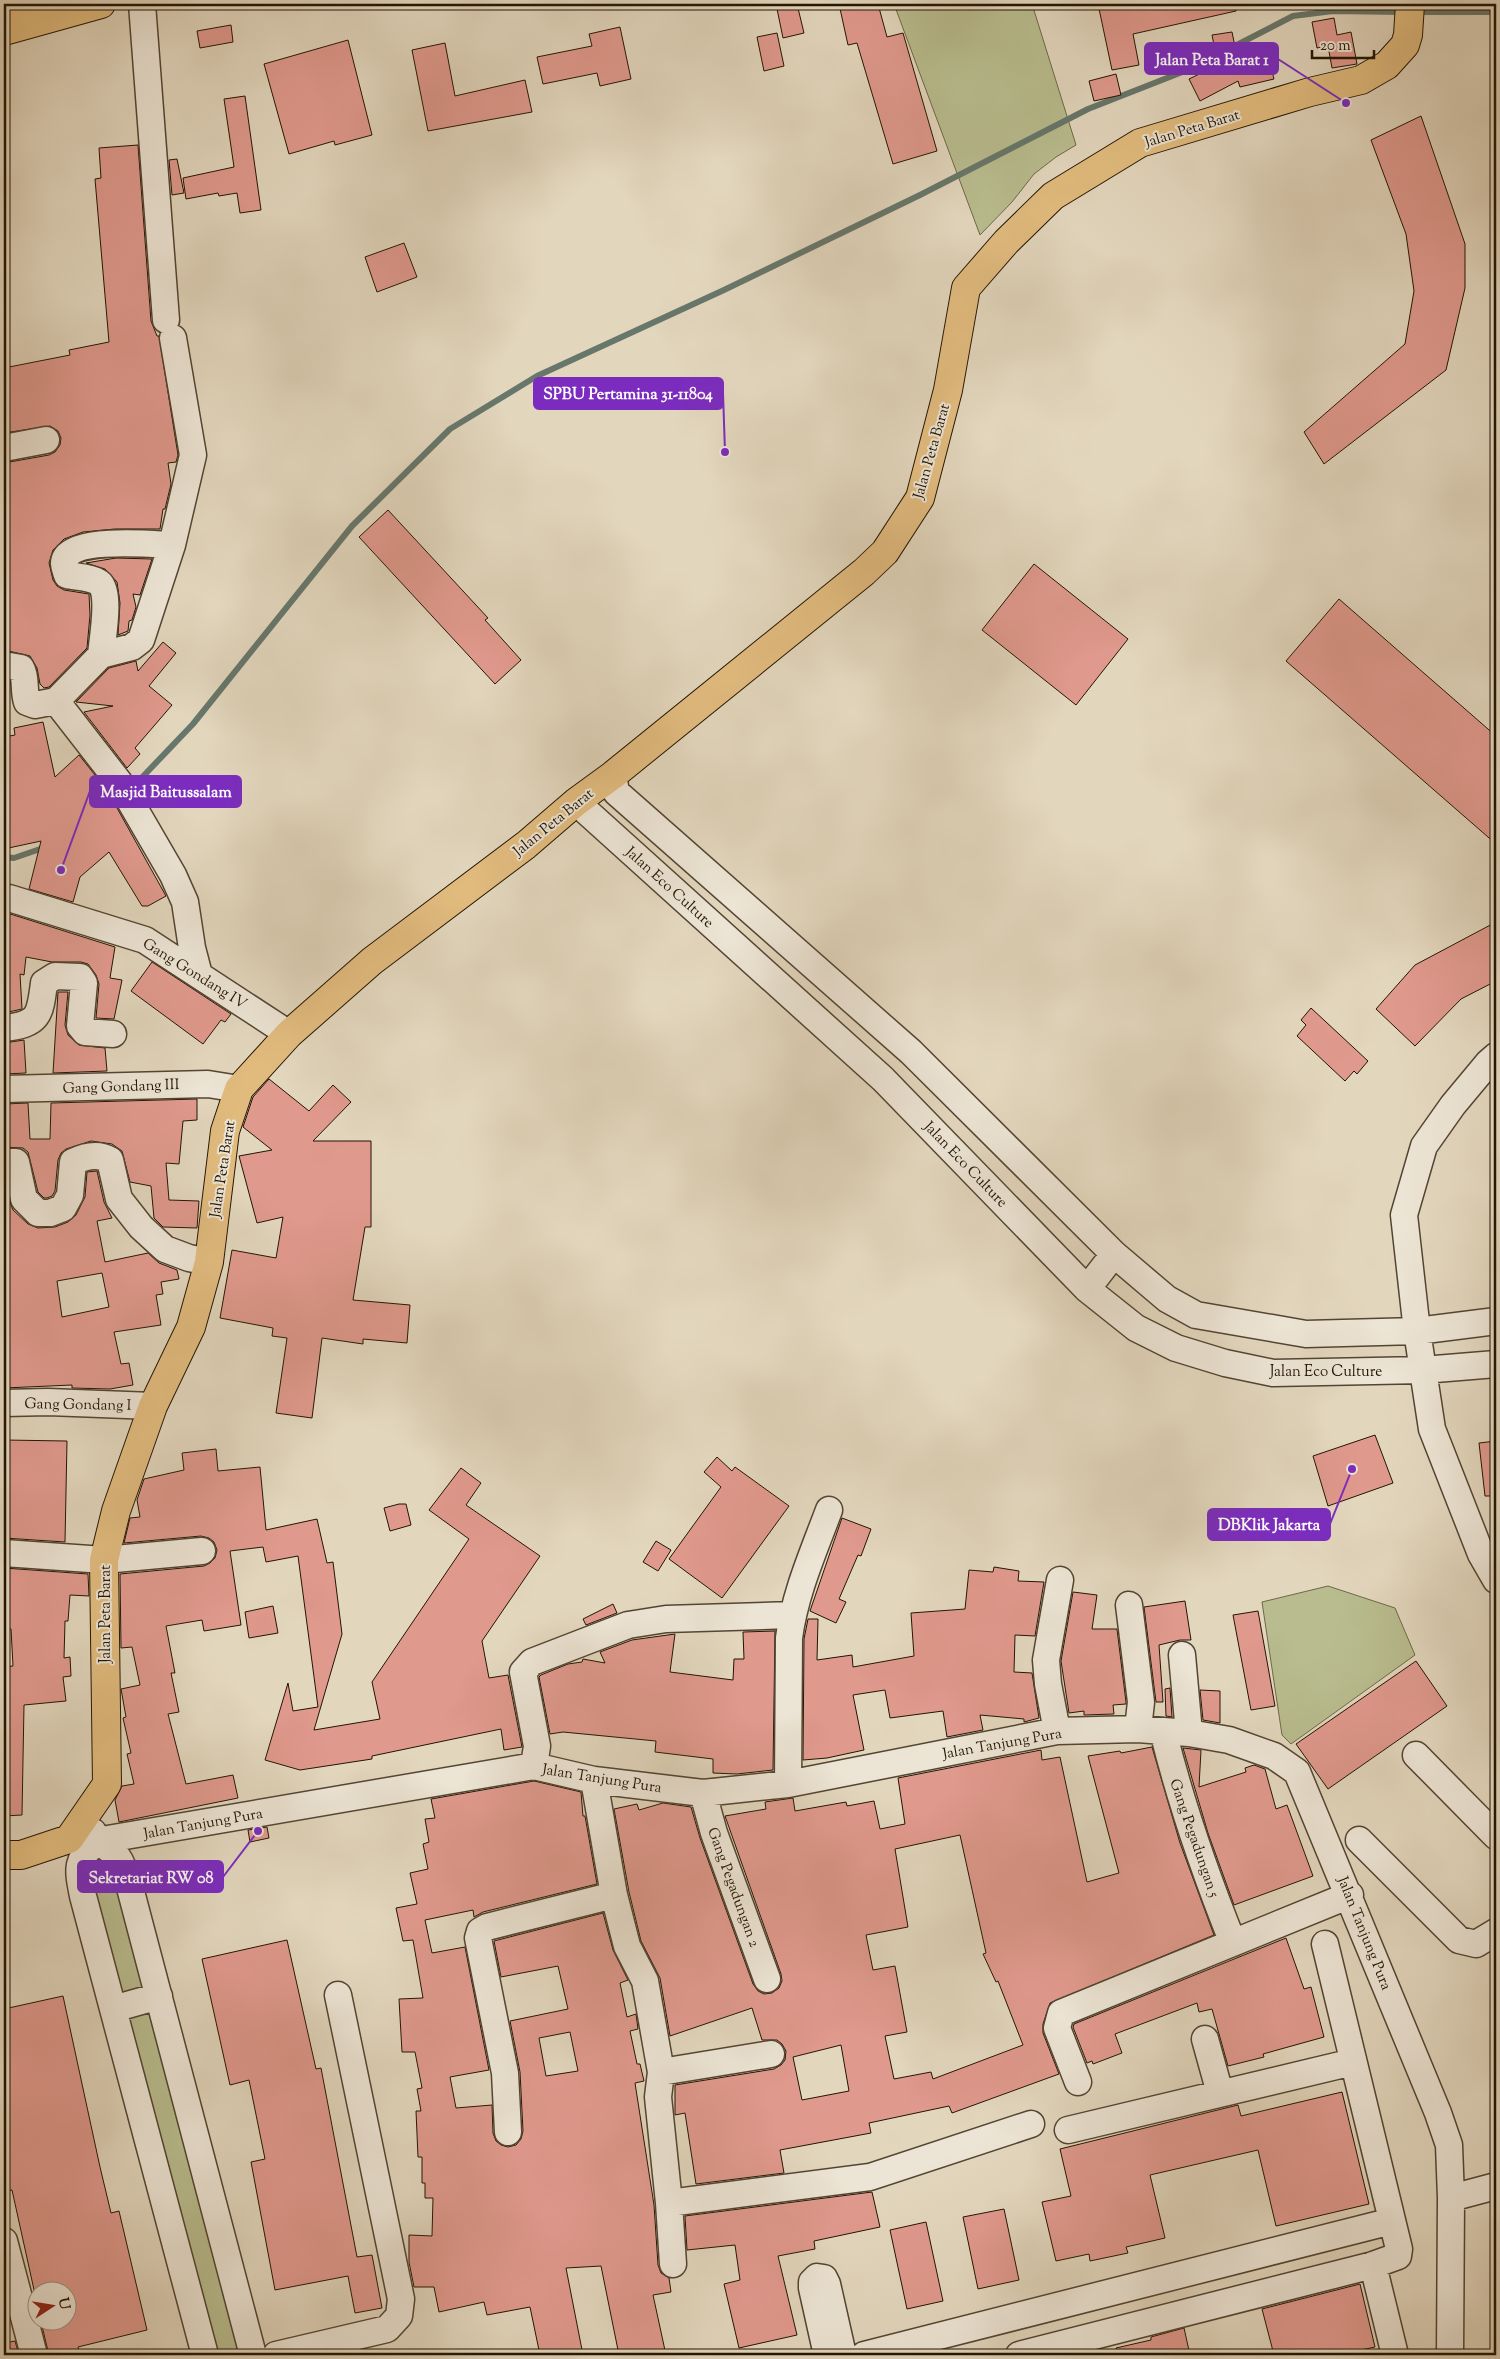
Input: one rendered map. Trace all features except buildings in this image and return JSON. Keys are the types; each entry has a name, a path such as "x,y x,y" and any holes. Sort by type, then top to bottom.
{"main road":[{"path":"4,9 25,4"},
{"path":"4,31 101,4"},
{"name":"Jalan Peta Barat","path":"4,1855 21,1855 69,1839 89,1813 107,1784 104,1560 116,1511 153,1406 191,1327 208,1262 224,1131 239,1089 290,1034 372,961 526,845 576,802 613,775 864,572 884,552 920,498 948,390 966,288 1006,242 1053,196 1140,143 1310,92 1361,80 1387,66 1406,45 1410,4"}],"street":[{"path":"4,665 21,668 24,673 24,695 27,702 35,705 56,701 100,655 132,647 141,640 172,545 193,455 170,329 142,4"},
{"path":"4,448 46,440"},
{"path":"100,655 106,597 103,586 98,582 67,575 63,564 66,556 73,550 112,543 172,545"},
{"path":"56,701 120,782 139,819 173,875 185,902 192,948 199,975"},
{"path":"613,775 616,792 911,1052 1114,1254 1160,1293 1196,1315 1306,1334 1417,1331 1496,1321"},
{"name":"Jalan Eco Culture","path":"576,802 883,1079 1087,1289 1136,1328 1176,1348 1226,1363 1273,1373 1423,1370 1496,1364"},
{"name":"Gang Gondang IV","path":"9,898 96,923 146,940 290,1034"},
{"path":"4,1028 21,1026 34,1021 41,1010 44,983 55,976 80,977 84,983 80,1026 85,1032 113,1034"},
{"path":"1496,1056 1453,1105 1424,1146 1404,1214 1417,1331 1432,1429 1481,1554 1496,1580"},
{"name":"Gang Gondang III","path":"4,1089 208,1084 239,1089"},
{"path":"4,1162 16,1162 14,1198 38,1213 50,1213 63,1208 70,1195 74,1162 84,1157 103,1156 110,1160 119,1199 141,1227 165,1249 189,1258 208,1262"},
{"path":"1087,1289 1114,1254"},
{"name":"Gang Gondang I","path":"4,1403 48,1402 153,1406"},
{"path":"788,1784 789,1638 792,1615 798,1591 829,1510"},
{"path":"4,1554 104,1560 202,1551"},
{"path":"1057,1732 1048,1684 1046,1660 1060,1580"},
{"path":"1129,1605 1141,1702 1138,1729"},
{"path":"534,1766 537,1746 523,1672 532,1662 628,1625 666,1619 792,1615"},
{"path":"1182,1655 1189,1733"},
{"name":"Jalan Tanjung Pura","path":"96,1841 534,1766 594,1780 703,1793 788,1784 1057,1732 1138,1729 1189,1733 1229,1740 1265,1752 1298,1772 1350,1895 1438,2113 1449,2145 1451,2198 1450,2355"},
{"name":"Gang Pegadungan 5","path":"1163,1731 1182,1804 1200,1858 1233,1943"},
{"path":"1416,1755 1496,1836"},
{"path":"594,1780 614,1896 627,1946 645,1981 661,2072 658,2097 673,2264"},
{"name":"Gang Pegadungan 2","path":"703,1793 714,1833 767,1979"},
{"path":"89,1813 96,1841 111,1849 120,1858 129,1884 253,2355"},
{"path":"1359,1840 1459,1940 1476,1944 1496,1932"},
{"path":"96,1841 84,1853 78,1869 83,1896 205,2355"},
{"path":"1078,2082 1057,2028 1061,2013 1350,1895"},
{"path":"508,2132 505,2074 478,1938 480,1931 487,1927 614,1896"},
{"path":"1019,2355 1373,2265 1398,2256 1400,2249 1325,1944"},
{"path":"276,2355 387,2329 399,2316 400,2299 338,1995"},
{"path":"113,2009 159,1996"},
{"path":"1205,2039 1220,2093"},
{"path":"661,2072 771,2054"},
{"path":"1068,2130 1353,2062"},
{"path":"669,2203 870,2177 1032,2124"},
{"path":"1451,2198 1496,2186"},
{"path":"864,2355 1392,2220"},
{"path":"4,2241 34,2355"},
{"path":"1373,2265 1395,2355"},
{"path":"827,2355 812,2288 812,2282 818,2277 824,2278 827,2284 843,2355"}],"green space":[{"path":"894,4 1032,4 1076,145 1034,174 1012,202 980,235"},
{"path":"1328,1586 1395,1608 1415,1655 1291,1744 1282,1735 1262,1602"},
{"path":"96,1841 129,1884 255,2355 205,2355 84,1853"}],"waterway":[{"path":"130,790 193,724 352,526 450,429 537,376 724,290 920,195 1088,109 1190,69 1293,16 1333,11 1403,12"},
{"path":"1415,12 1496,12"},
{"path":"4,857 14,858 46,847"}],"place":[{"name":"Jalan Peta Barat 1","path":"1346,103"},
{"name":"SPBU Pertamina 31-11804","path":"725,452"},
{"name":"Masjid Baitussalam","path":"61,870"},
{"name":"DBKlik Jakarta","path":"1352,1469"},
{"name":"Sekretariat RW 08","path":"258,1831"}]}
